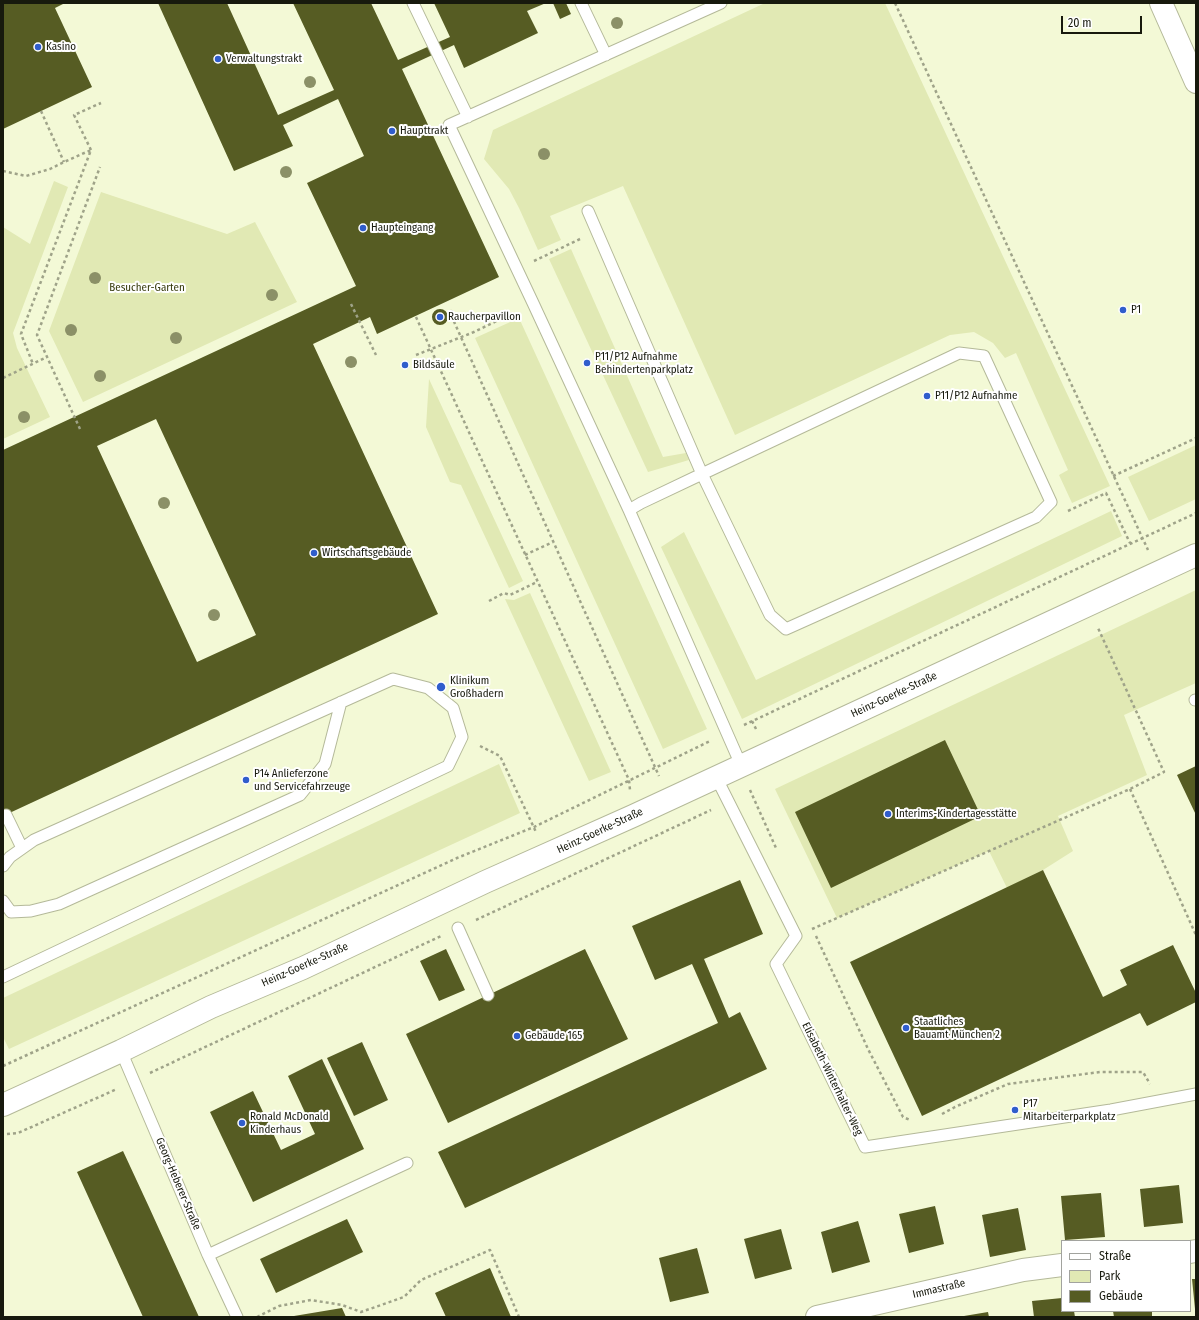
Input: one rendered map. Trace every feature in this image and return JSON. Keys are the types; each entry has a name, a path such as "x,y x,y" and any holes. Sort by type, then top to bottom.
{"street":[{"path":"1161,3 1196,82"},
{"name":"Heinz-Goerke-Straße","path":"3,1105 121,1051 212,1006 303,968 485,882 633,816 1196,555"},
{"name":"Immastraße","path":"817,1317 1023,1270 1061,1265"}],"lane":[{"path":"413,3 468,117"},
{"path":"581,3 606,55"},
{"path":"721,3 449,125 629,510 741,765"},
{"path":"588,211 702,474 770,615 786,629 1036,517 1051,502 984,356 959,353 702,474 641,503 629,510"},
{"path":"3,866 10,857 34,840 393,679 428,688 453,708 462,737 448,766 3,977"},
{"path":"3,901 11,912 31,911 59,904 300,795 325,764 341,702"},
{"path":"716,777 796,936"},
{"path":"6,815 22,848"},
{"path":"458,928 488,995"},
{"name":"Elisabeth-Winterhalter-Weg","path":"796,936 776,964 865,1147 1111,1110 1196,1094"},
{"name":"Georg-Heberer-Straße","path":"121,1051 236,1317"},
{"path":"208,1255 407,1163"}],"path":[{"path":"895,3 1137,528"},
{"path":"33,364 21,334 91,150 74,115 101,103"},
{"path":"41,111 64,162"},
{"path":"3,171 26,176 50,169 91,150"},
{"path":"80,429 37,335 100,167"},
{"path":"517,268 597,231"},
{"path":"351,304 376,355"},
{"path":"452,310 451,315 669,799"},
{"path":"416,355 431,350 516,312"},
{"path":"416,317 629,780 633,816"},
{"path":"3,378 47,357"},
{"path":"1114,476 1196,438"},
{"path":"1051,502 1066,512 1106,493 1130,543"},
{"path":"3,1066 457,858 534,827 726,733 1196,513"},
{"path":"525,555 553,542"},
{"path":"489,601 504,593 510,595 537,582"},
{"path":"796,936 1130,789 1164,772 1088,605"},
{"path":"462,737 500,756 536,833"},
{"path":"7,1134 18,1133 134,1081 729,802 756,786"},
{"path":"749,789 778,852"},
{"path":"1130,789 1196,935"},
{"path":"812,929 868,1049 903,1117 917,1122"},
{"path":"936,1117 1008,1084 1100,1072 1143,1072 1151,1084"},
{"path":"257,1317 279,1306 311,1300 342,1305 361,1312 404,1297 421,1280 490,1250 519,1317"}],"green space":[{"path":"765,3 885,3 1110,486 1072,503 1059,475 1068,470 1016,353 1005,358 993,343 974,332 950,335 735,435 623,186 550,216 561,240 538,250 509,189 484,159 493,130"},
{"path":"54,181 68,187 13,333 17,348 50,417 3,439 3,227 30,244"},
{"name":"Besucher-Garten","path":"101,192 227,234 255,222 297,302 83,402 49,331"},
{"path":"571,249 663,457 686,453 689,460 648,472 549,259"},
{"path":"519,318 707,729 663,749 475,338"},
{"path":"429,379 523,581 509,588 461,485 450,482 426,427"},
{"path":"1196,445 1196,499 1149,521 1128,477"},
{"path":"1111,511 1122,536 742,719 661,547 684,532 756,680"},
{"path":"1196,590 1196,683 1124,715 1147,775 1058,816 1073,851 1043,870 1007,888 989,851 837,918 775,789"},
{"path":"530,593 611,772 589,781 505,599 514,600"},
{"path":"499,764 520,813 9,1049 3,1037 3,998"}],"building":[{"name":"Kasino","path":"3,3 65,3 55,8 92,87 3,129"},
{"name":"Wirtschaftsgebäude","path":"158,3 227,3 278,115 334,90 293,3 371,3 398,60 450,37 434,3 546,3 527,11 538,33 464,68 454,45 402,69 499,277 377,334 370,317 313,344 438,614 3,816 3,450 356,286 307,183 364,156 338,99 283,125 293,146 234,171","holes":["156,419 256,635 197,662 97,446"]},
{"path":"553,3 566,3 571,14 560,19"},
{"name":"Raucherpavillon","path":"437,309 443,309 448,314 446,323 443,325 437,325 432,320 432,314"},
{"name":"Interims-Kindertagesstätte","path":"945,740 981,816 831,888 795,812"},
{"path":"1196,766 1196,815 1177,775"},
{"path":"1043,870 1103,997 1127,985 1120,970 1173,945 1196,993 1196,1002 1147,1026 1140,1013 922,1116 850,962"},
{"path":"740,880 763,934 704,959 729,1018 740,1012 767,1069 465,1208 438,1152 718,1023 692,964 655,980 632,926"},
{"path":"446,949 465,990 439,1001 420,961"},
{"name":"Gebäude 165","path":"585,949 628,1039 448,1123 406,1034"},
{"path":"362,1042 388,1100 354,1116 327,1058"},
{"name":"Ronald McDonald Kinderhaus","path":"322,1059 364,1149 253,1202 210,1112 253,1091 281,1150 315,1134 288,1076"},
{"path":"123,1151 199,1317 143,1317 77,1172"},
{"path":"1179,1185 1183,1223 1144,1227 1140,1189"},
{"path":"1101,1193 1105,1237 1065,1240 1061,1196"},
{"path":"935,1206 944,1244 909,1253 899,1214"},
{"path":"1018,1208 1026,1250 990,1257 982,1215"},
{"path":"347,1219 363,1252 276,1293 260,1259"},
{"path":"858,1221 870,1262 832,1273 821,1232"},
{"path":"781,1229 792,1269 755,1279 744,1239"},
{"path":"697,1248 709,1293 670,1302 659,1258"},
{"path":"490,1268 511,1317 446,1317 435,1293"},
{"path":"1192,1279 1196,1279 1196,1309 1195,1309"},
{"path":"1061,1298 1061,1312 1074,1312 1075,1317 1034,1317 1032,1301"},
{"path":"342,1308 346,1317 294,1317 294,1316"},
{"path":"988,1312 989,1317 964,1317 964,1316"},
{"path":"1113,1312 1152,1312 1152,1317 1114,1317"}],"place":[{"name":"Kasino","path":"38,47"},
{"name":"Verwaltungstrakt","path":"218,59"},
{"name":"Haupttrakt","path":"392,131"},
{"name":"Haupteingang","path":"363,228"},
{"name":"P1","path":"1123,310"},
{"name":"Raucherpavillon","path":"440,317"},
{"name":"P11/P12 Aufnahme Behindertenparkplatz","path":"587,363"},
{"name":"Bildsäule","path":"405,365"},
{"name":"P11/P12 Aufnahme","path":"927,396"},
{"name":"Wirtschaftsgebäude","path":"314,553"},
{"name":"Klinikum Großhadern","path":"441,687"},
{"name":"P14 Anlieferzone und Servicefahrzeuge","path":"246,780"},
{"name":"Interims-Kindertagesstätte","path":"888,814"},
{"name":"Staatliches Bauamt München 2","path":"906,1028"},
{"name":"Gebäude 165","path":"517,1036"},
{"name":"P17 Mitarbeiterparkplatz","path":"1015,1110"},
{"name":"Ronald McDonald Kinderhaus","path":"242,1123"}]}
